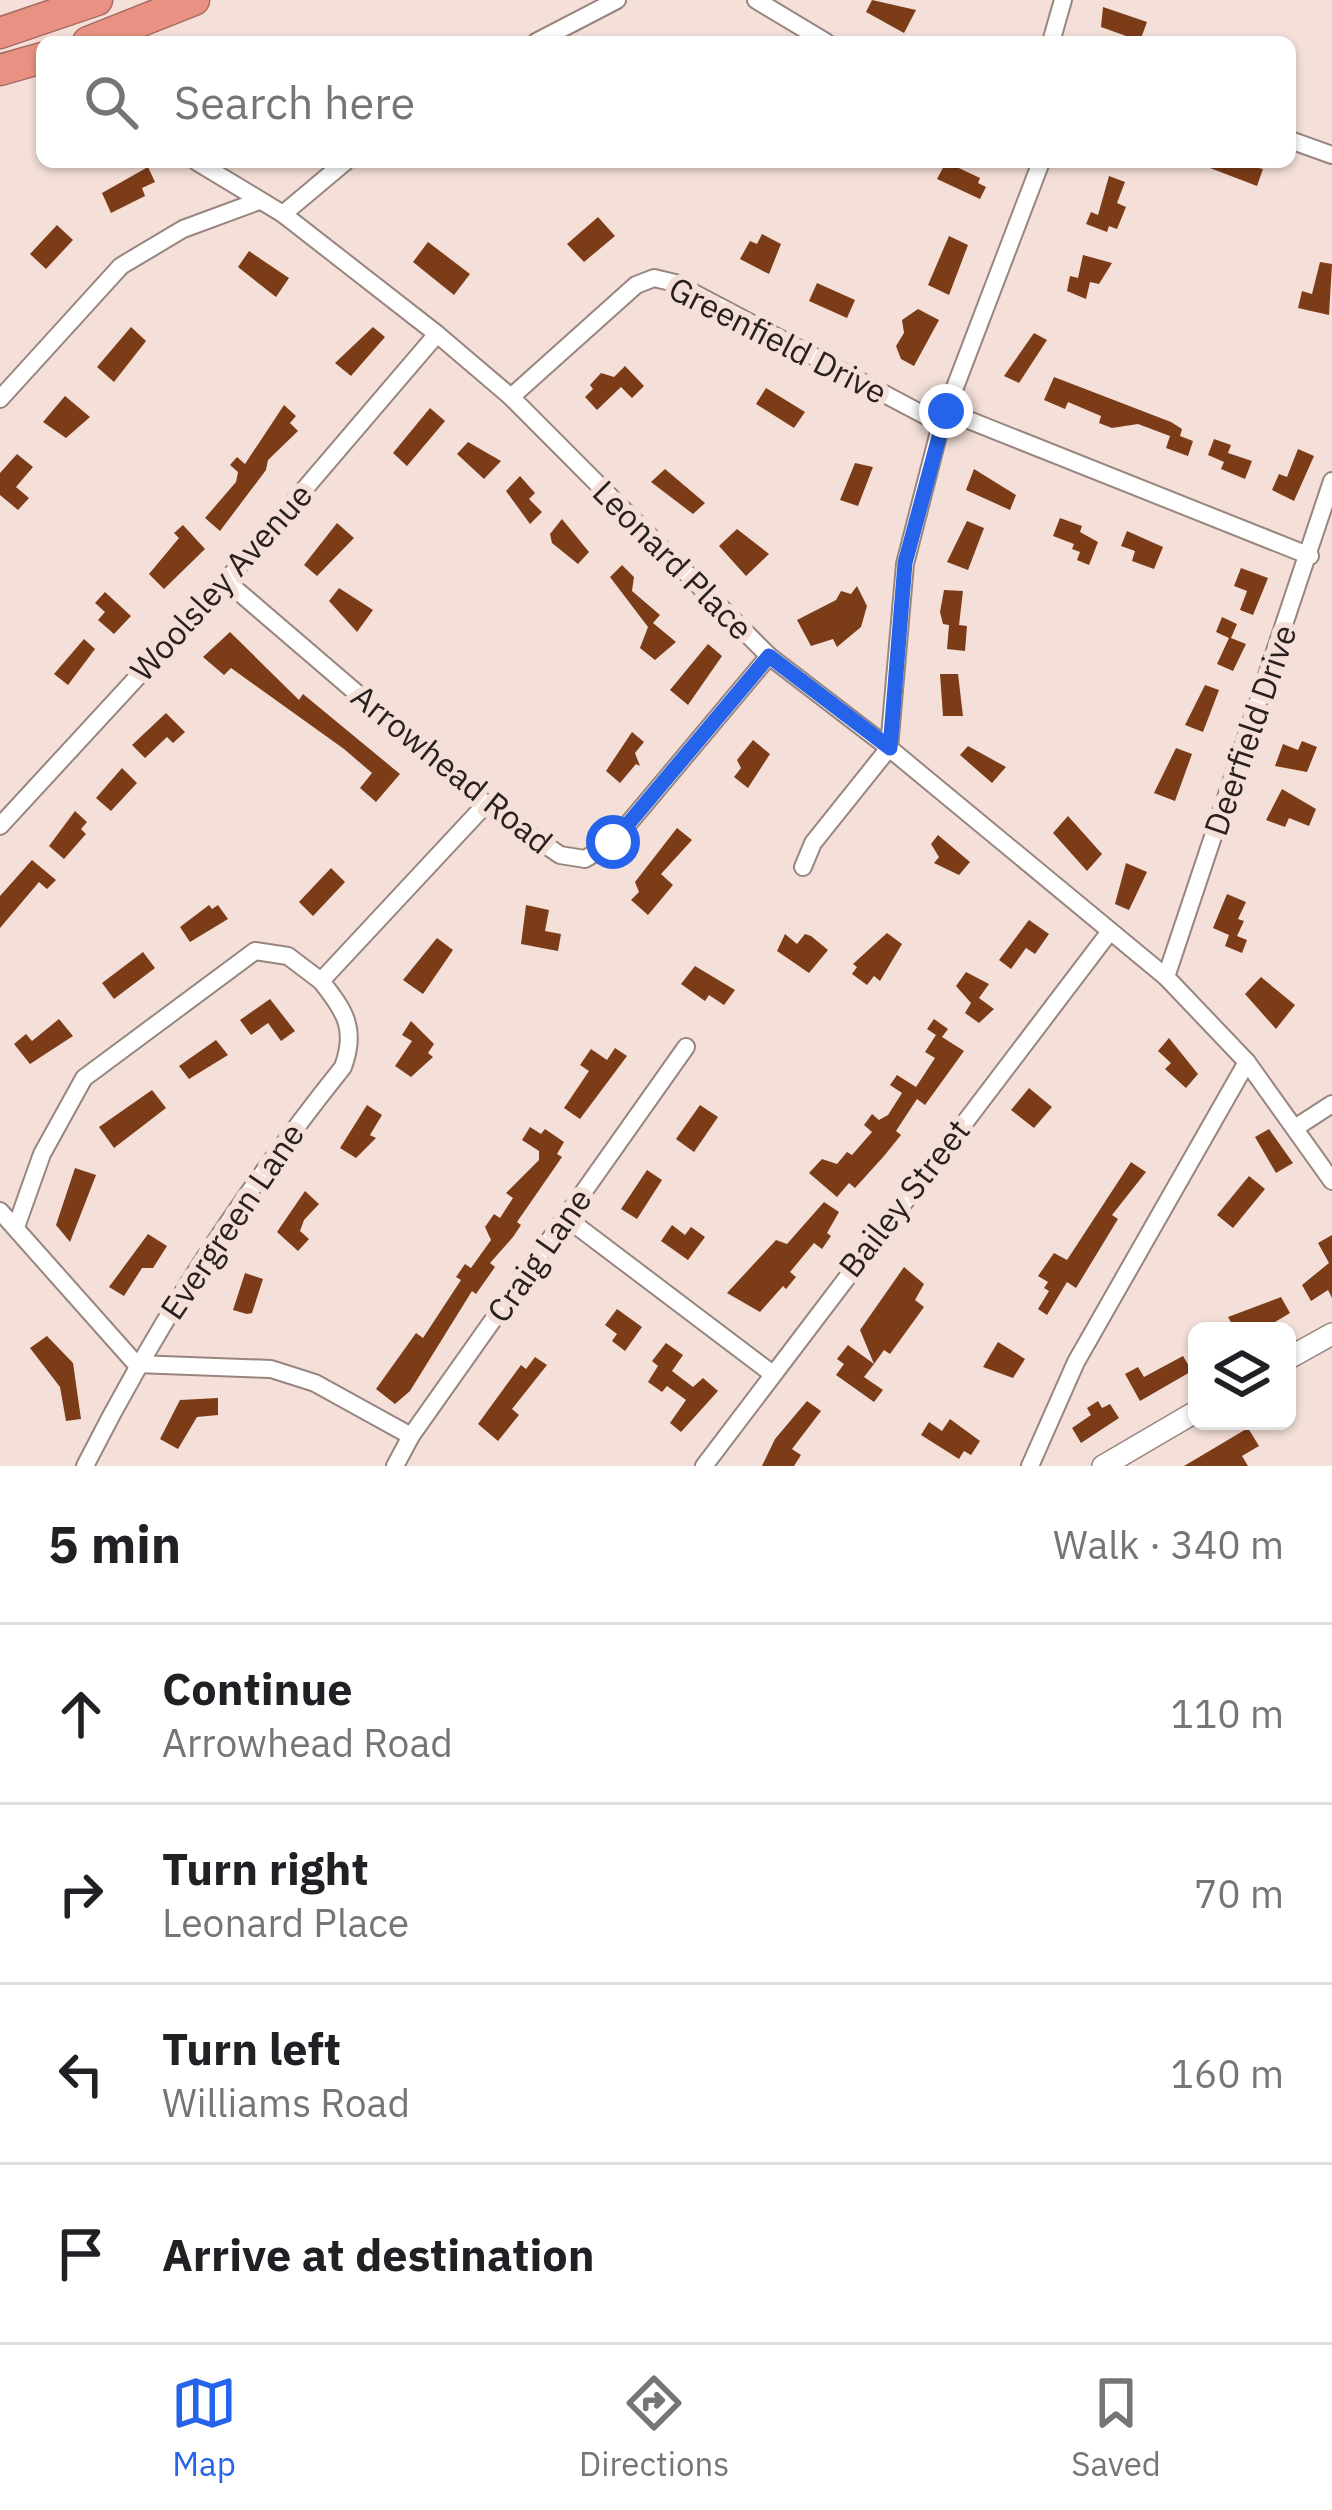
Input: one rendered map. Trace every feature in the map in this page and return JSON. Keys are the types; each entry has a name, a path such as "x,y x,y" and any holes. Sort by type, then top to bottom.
{"highway":[{"path":"0,33 97,0"},
{"path":"103,36 194,0"},
{"path":"0,70 36,60"}],"street":[{"path":"548,36 617,0"},
{"path":"756,0 816,36"},
{"path":"1053,36 1063,0"},
{"path":"1296,142 1332,155"},
{"name":"Leonard Place","path":"207,168 284,214 437,334 511,397 769,656 890,748 1108,934 1166,977 1247,1062 1298,1126 1332,1181"},
{"path":"284,214 338,168"},
{"path":"802,868 813,843 890,748 905,563 943,417 1035,168"},
{"path":"0,399 121,266 183,229 259,201"},
{"name":"Greenfield Drive","path":"511,397 636,285 654,278 675,283 943,417 1310,556"},
{"name":"Woolsley Avenue","path":"0,826 226,581 437,334"},
{"name":"Deerfield Drive","path":"1166,977 1332,481"},
{"name":"Arrowhead Road","path":"226,581 486,805 560,855 585,859 613,842 769,656"},
{"path":"16,1227 50,1137 84,1078 255,951 288,956 321,981 486,805"},
{"name":"Bailey Street","path":"704,1466 770,1372 1108,934"},
{"name":"Evergreen Lane","path":"85,1466 136,1364 260,1171 344,1067 350,1048 347,1014 321,981"},
{"name":"Craig Lane","path":"395,1466 411,1436 686,1047"},
{"path":"1030,1466 1076,1362 1247,1062"},
{"path":"1298,1126 1332,1105"},
{"path":"0,1211 136,1364 271,1369 315,1383 411,1436"},
{"path":"565,1217 770,1372"},
{"path":"1296,1354 1332,1334"},
{"path":"1103,1466 1188,1416"}],"building":[{"path":"872,0 916,10 904,33 866,12"},
{"path":"1103,7 1147,22 1142,36 1101,27"},
{"path":"146,168 155,182 142,188 145,196 111,213 102,193"},
{"path":"943,168 959,168 980,178 978,183 986,187 980,199 937,179"},
{"path":"1210,168 1263,169 1257,186"},
{"path":"1109,176 1125,182 1117,203 1126,207 1117,229 1109,226 1107,232 1086,224 1091,212 1098,215"},
{"path":"598,217 615,236 584,262 567,244"},
{"path":"57,225 73,240 46,269 30,254"},
{"path":"762,234 781,244 769,274 740,259 750,241 757,244"},
{"path":"949,236 968,245 949,295 928,285"},
{"path":"428,242 470,274 454,295 413,262"},
{"path":"249,251 289,278 276,297 238,267"},
{"path":"1083,255 1112,263 1099,284 1090,282 1086,299 1067,291 1070,276 1078,278"},
{"path":"1320,262 1332,264 1329,315 1298,308 1302,291 1312,294"},
{"path":"817,283 855,300 847,318 809,301"},
{"path":"918,309 939,320 914,366 901,359 896,346 904,333 902,320"},
{"path":"131,327 146,341 114,382 97,367"},
{"path":"373,327 385,337 351,376 335,363"},
{"path":"1034,333 1047,340 1019,383 1004,376"},
{"path":"625,366 644,386 632,398 621,387 597,410 585,397 593,389 590,385 601,373 614,377"},
{"path":"1054,377 1171,422 1182,429 1180,436 1193,441 1188,456 1166,448 1170,436 1138,424 1112,428 1099,423 1101,416 1068,402 1065,409 1044,400"},
{"path":"766,388 805,412 794,428 756,404"},
{"path":"65,396 90,417 66,438 43,422"},
{"path":"284,405 296,416 290,423 298,431 268,460 266,470 220,531 205,518 236,482 238,472 230,465 237,457 245,464"},
{"path":"430,408 445,421 407,466 393,453"},
{"path":"1214,439 1231,445 1228,453 1252,461 1245,479 1221,469 1224,462 1208,455"},
{"path":"468,442 501,461 484,479 457,454"},
{"path":"1298,449 1314,456 1294,501 1272,490 1279,474 1287,477"},
{"path":"17,454 33,467 16,487 29,498 18,510 0,495 0,473"},
{"path":"855,463 873,467 858,506 840,500"},
{"path":"665,469 705,503 693,514 651,482"},
{"path":"974,469 1016,495 1010,510 966,490"},
{"path":"520,476 535,493 529,499 542,512 530,524 506,491"},
{"path":"1060,518 1082,526 1080,532 1098,542 1089,565 1077,560 1080,552 1072,549 1074,544 1053,536"},
{"path":"562,519 589,552 578,564 552,543 550,534"},
{"path":"967,521 984,528 968,570 947,562"},
{"path":"337,523 354,538 317,576 304,565"},
{"path":"183,525 205,549 164,589 149,574 179,538 174,533"},
{"path":"737,529 769,554 746,576 719,546"},
{"path":"1127,531 1163,547 1154,569 1132,561 1135,551 1121,546"},
{"path":"622,565 634,577 632,591 660,615 653,623 676,642 655,660 640,648 648,627 610,577"},
{"path":"1241,568 1268,578 1253,615 1240,610 1247,591 1234,586"},
{"path":"857,586 867,606 861,627 837,647 833,639 811,646 797,620 836,600 841,591 851,594"},
{"path":"339,588 373,610 357,632 329,601"},
{"path":"944,590 963,591 959,625 967,626 965,651 947,649 949,625 943,624 940,612"},
{"path":"105,592 131,616 114,634 98,620 105,612 95,603"},
{"path":"1222,617 1237,624 1231,638 1246,644 1233,671 1217,664 1229,638 1216,632"},
{"path":"230,632 299,700 303,694 400,774 376,802 360,788 372,773 344,749 231,668 224,675 203,657"},
{"path":"84,639 95,649 68,685 54,674"},
{"path":"708,644 722,656 688,705 670,690"},
{"path":"940,674 958,674 963,716 943,716"},
{"path":"1205,685 1219,690 1203,732 1185,725"},
{"path":"166,713 185,732 173,743 167,737 145,758 132,745"},
{"path":"632,732 644,742 635,753 640,766 636,764 620,783 606,771"},
{"path":"753,740 770,754 748,788 734,777 741,768 737,760"},
{"path":"1302,741 1317,747 1307,772 1275,766 1283,744 1298,750"},
{"path":"968,746 1006,767 992,783 960,755"},
{"path":"1176,748 1192,754 1175,801 1154,793"},
{"path":"122,768 137,783 111,811 96,798"},
{"path":"1282,789 1316,809 1309,826 1289,818 1285,827 1266,820"},
{"path":"75,811 87,822 81,829 86,834 64,859 49,846"},
{"path":"1068,816 1102,854 1087,871 1053,833"},
{"path":"677,828 692,840 661,874 673,885 648,915 631,900 639,892 635,882"},
{"path":"938,835 970,862 959,875 934,863 939,857 931,844"},
{"path":"32,860 56,880 47,889 39,882 0,928 0,896"},
{"path":"1126,863 1147,872 1129,910 1115,904"},
{"path":"331,868 345,882 313,916 299,902"},
{"path":"1227,894 1246,902 1238,919 1244,921 1237,936 1247,940 1242,953 1225,946 1229,935 1213,928"},
{"path":"209,905 212,909 218,905 228,919 190,942 180,927"},
{"path":"526,905 549,910 545,931 561,934 558,951 521,944"},
{"path":"1029,920 1049,934 1035,954 1026,948 1011,969 999,960"},
{"path":"887,933 902,944 880,981 874,976 867,985 852,974 857,967 853,964"},
{"path":"785,934 797,944 805,934 811,936 828,950 809,973 777,951"},
{"path":"437,938 453,950 423,994 403,980"},
{"path":"143,952 155,968 114,999 102,983"},
{"path":"695,966 735,990 724,1005 709,995 705,1001 681,984"},
{"path":"966,972 989,984 979,998 994,1009 979,1023 965,1013 971,1003 956,986"},
{"path":"1261,977 1295,1005 1276,1029 1245,994"},
{"path":"270,999 295,1031 281,1041 268,1023 251,1035 240,1020"},
{"path":"59,1019 73,1036 30,1064 14,1044 26,1034 32,1041"},
{"path":"934,1019 948,1029 942,1037 964,1051 925,1105 917,1099 896,1131 901,1135 884,1156 855,1188 849,1183 837,1197 809,1173 822,1159 837,1164 847,1152 852,1155 872,1132 864,1125 872,1114 879,1120 888,1115 902,1093 890,1085 897,1075 916,1087 935,1058 925,1052 936,1035 927,1029"},
{"path":"411,1021 434,1044 428,1053 433,1057 411,1077 395,1066 412,1041 402,1035"},
{"path":"1169,1038 1198,1074 1186,1088 1165,1069 1171,1063 1158,1051"},
{"path":"216,1040 228,1055 189,1079 179,1066"},
{"path":"615,1048 627,1056 580,1119 564,1108 589,1071 580,1065 591,1049 607,1060"},
{"path":"1029,1088 1052,1107 1034,1128 1011,1110"},
{"path":"152,1090 166,1108 114,1148 99,1127"},
{"path":"367,1105 382,1115 370,1135 376,1138 356,1158 340,1148"},
{"path":"700,1105 718,1117 694,1152 676,1139"},
{"path":"530,1127 541,1134 545,1129 564,1142 557,1154 562,1157 517,1222 521,1225 513,1237 490,1263 495,1267 476,1294 472,1291 410,1391 395,1404 376,1389 416,1333 423,1338 461,1280 456,1277 465,1264 471,1268 491,1240 485,1227 494,1214 500,1218 513,1198 506,1193 539,1160 539,1151 522,1140"},
{"path":"1269,1129 1293,1163 1276,1173 1255,1137"},
{"path":"1131,1162 1146,1172 1112,1215 1118,1219 1076,1288 1067,1282 1047,1315 1038,1309 1049,1291 1044,1288 1048,1282 1038,1276 1054,1253 1067,1260"},
{"path":"75,1168 96,1175 70,1242 56,1225"},
{"path":"647,1170 662,1180 637,1219 621,1209"},
{"path":"1249,1176 1265,1189 1233,1228 1217,1215"},
{"path":"305,1191 319,1204 304,1220 300,1231 309,1239 298,1251 277,1232"},
{"path":"824,1202 839,1212 827,1233 831,1236 822,1249 814,1243 790,1272 796,1277 786,1289 783,1286 760,1312 727,1293 776,1240 787,1244"},
{"path":"672,1225 685,1235 691,1227 705,1237 688,1260 661,1241"},
{"path":"148,1234 167,1246 153,1268 142,1268 124,1296 109,1287"},
{"path":"1332,1235 1332,1298 1328,1290 1311,1301 1302,1285 1329,1263 1318,1243"},
{"path":"904,1267 924,1284 915,1300 924,1307 890,1354 884,1350 874,1364 860,1330"},
{"path":"245,1273 263,1279 252,1313 247,1314 233,1310"},
{"path":"1281,1297 1290,1313 1275,1322 1231,1322 1228,1317"},
{"path":"617,1309 642,1327 625,1351 612,1341 617,1334 605,1325"},
{"path":"47,1336 73,1363 81,1419 66,1421 60,1387 30,1348"},
{"path":"998,1342 1025,1359 1013,1378 983,1367"},
{"path":"666,1343 683,1355 672,1371 693,1387 703,1378 718,1391 681,1432 670,1423 686,1400 667,1386 662,1392 648,1382 658,1366 652,1361"},
{"path":"848,1345 874,1364 864,1377 883,1390 874,1402 836,1375 844,1364 837,1359"},
{"path":"1183,1356 1188,1364 1188,1373 1140,1401 1125,1374 1138,1367 1144,1377"},
{"path":"535,1357 547,1365 512,1409 519,1415 498,1441 478,1424 521,1365 526,1369"},
{"path":"218,1398 218,1415 197,1417 178,1449 160,1439 180,1400"},
{"path":"807,1401 821,1411 792,1449 801,1455 794,1466 762,1466 775,1439"},
{"path":"1098,1401 1102,1408 1110,1404 1119,1418 1081,1443 1072,1428 1091,1415 1087,1408"},
{"path":"950,1419 980,1441 971,1455 964,1451 959,1459 921,1435 929,1422 942,1431"},
{"path":"1245,1430 1259,1446 1242,1456 1248,1466 1184,1466"}],"route":[{"path":"613,842 769,656 890,748 905,563 946,411"}]}
